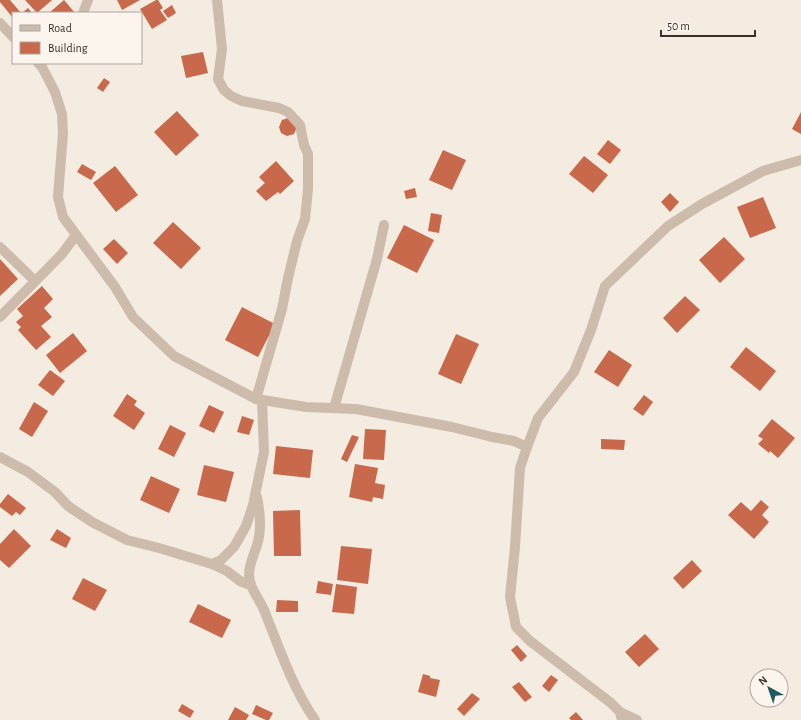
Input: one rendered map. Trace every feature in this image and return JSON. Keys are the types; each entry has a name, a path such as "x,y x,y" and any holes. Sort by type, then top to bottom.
{"street":[{"path":"83,12 88,0"},
{"path":"212,564 221,560 234,547 246,526 253,505 264,452 259,400 282,309 297,241 305,219 308,189 308,154 304,145 300,125 288,112 279,108 242,101 227,94 220,84 218,79 222,49 217,0"},
{"path":"0,23 12,36"},
{"path":"39,64 55,92 62,114 63,133 58,197 63,217 115,286 133,317 174,356 259,400 306,407 356,409 452,427 492,437 514,440 527,447"},
{"path":"637,720 621,716 611,703 530,641 516,627 510,596 520,468 538,418 574,372 591,330 605,286 668,226 702,204 763,171 801,160"},
{"path":"334,408 377,259 384,225"},
{"path":"0,317 62,254 76,235"},
{"path":"0,247 35,281"},
{"path":"0,458 28,472 55,492 68,506 92,522 127,540 212,564 227,571 240,581 250,585"},
{"path":"256,490 260,527 258,544 252,559 249,573 250,585 263,608 289,671 307,709 315,720"}],"building":[{"path":"0,0 10,0 20,12 12,12 12,17"},
{"path":"25,0 52,0 38,12 36,12"},
{"path":"64,0 74,12 50,12"},
{"path":"117,0 140,0 122,10"},
{"path":"158,0 163,8 160,10 167,20 152,29 140,9"},
{"path":"172,5 176,13 168,18 163,11"},
{"path":"28,8 31,12 23,12"},
{"path":"203,52 208,73 186,78 181,56"},
{"path":"104,78 110,82 103,92 97,88"},
{"path":"177,111 199,135 176,156 154,132"},
{"path":"801,112 801,134 792,129"},
{"path":"288,118 297,127 294,134 287,136 281,133 279,127 282,120"},
{"path":"608,140 621,150 610,164 597,154"},
{"path":"443,150 466,160 452,190 429,180"},
{"path":"584,156 608,175 593,193 569,174"},
{"path":"276,161 294,181 280,194 278,192 266,201 256,191 265,183 259,177"},
{"path":"82,164 96,172 91,180 77,172"},
{"path":"115,166 138,195 116,212 93,183"},
{"path":"415,188 417,197 406,199 404,191"},
{"path":"670,193 679,202 670,212 661,202"},
{"path":"763,197 776,228 750,238 737,207"},
{"path":"431,213 442,215 439,233 428,231"},
{"path":"173,222 201,248 181,269 153,243"},
{"path":"404,225 434,240 417,273 387,258"},
{"path":"724,237 745,259 720,283 699,260"},
{"path":"114,239 128,253 117,264 103,249"},
{"path":"0,259 18,279 0,296"},
{"path":"42,286 53,299 44,308 52,317 41,326 51,337 36,350 18,330 21,327 16,322 23,316 17,309"},
{"path":"685,296 700,310 677,333 663,318"},
{"path":"242,307 275,324 258,357 225,340"},
{"path":"73,333 87,351 60,373 46,355"},
{"path":"456,334 479,344 461,384 438,374"},
{"path":"746,347 776,371 760,391 730,367"},
{"path":"609,350 632,365 618,387 594,372"},
{"path":"50,370 65,381 53,396 38,385"},
{"path":"127,394 137,401 134,405 145,413 134,430 113,416"},
{"path":"644,395 653,402 643,416 633,409"},
{"path":"34,402 48,411 32,437 19,429"},
{"path":"209,405 224,412 214,433 199,426"},
{"path":"242,416 254,420 249,435 237,432"},
{"path":"772,419 795,438 778,458 758,444 763,439 758,436"},
{"path":"170,425 186,433 174,457 158,449"},
{"path":"365,429 386,430 384,460 363,459"},
{"path":"352,435 359,437 347,462 341,459"},
{"path":"601,439 625,440 624,450 601,449"},
{"path":"276,446 313,450 310,478 273,474"},
{"path":"355,464 378,468 375,483 385,485 383,499 373,497 372,502 349,497"},
{"path":"204,465 234,472 226,502 197,495"},
{"path":"151,476 180,489 169,513 140,500"},
{"path":"8,494 26,508 20,515 16,512 12,516 0,507 0,504"},
{"path":"761,500 769,507 762,515 769,522 754,539 728,515 741,502 751,511"},
{"path":"300,510 301,556 274,556 273,511"},
{"path":"14,529 31,546 9,568 0,560 0,544"},
{"path":"57,529 71,538 66,548 50,540"},
{"path":"341,546 372,549 368,584 337,580"},
{"path":"692,560 702,571 683,589 673,578"},
{"path":"83,578 107,590 95,611 72,599"},
{"path":"318,581 333,584 331,595 316,593"},
{"path":"336,584 357,587 354,614 332,612"},
{"path":"277,600 298,601 298,612 276,612"},
{"path":"198,604 231,620 222,638 189,622"},
{"path":"645,634 659,649 639,667 625,652"},
{"path":"517,645 527,656 521,662 511,650"},
{"path":"423,674 430,676 430,678 440,680 436,697 418,692"},
{"path":"551,675 558,680 549,692 542,686"},
{"path":"519,682 532,697 525,702 512,687"},
{"path":"472,693 480,699 464,716 457,709"},
{"path":"182,704 194,711 190,718 178,711"},
{"path":"256,705 273,713 269,720 252,714"},
{"path":"235,707 249,715 246,720 228,720"},
{"path":"576,712 583,720 571,720 569,718"}]}
